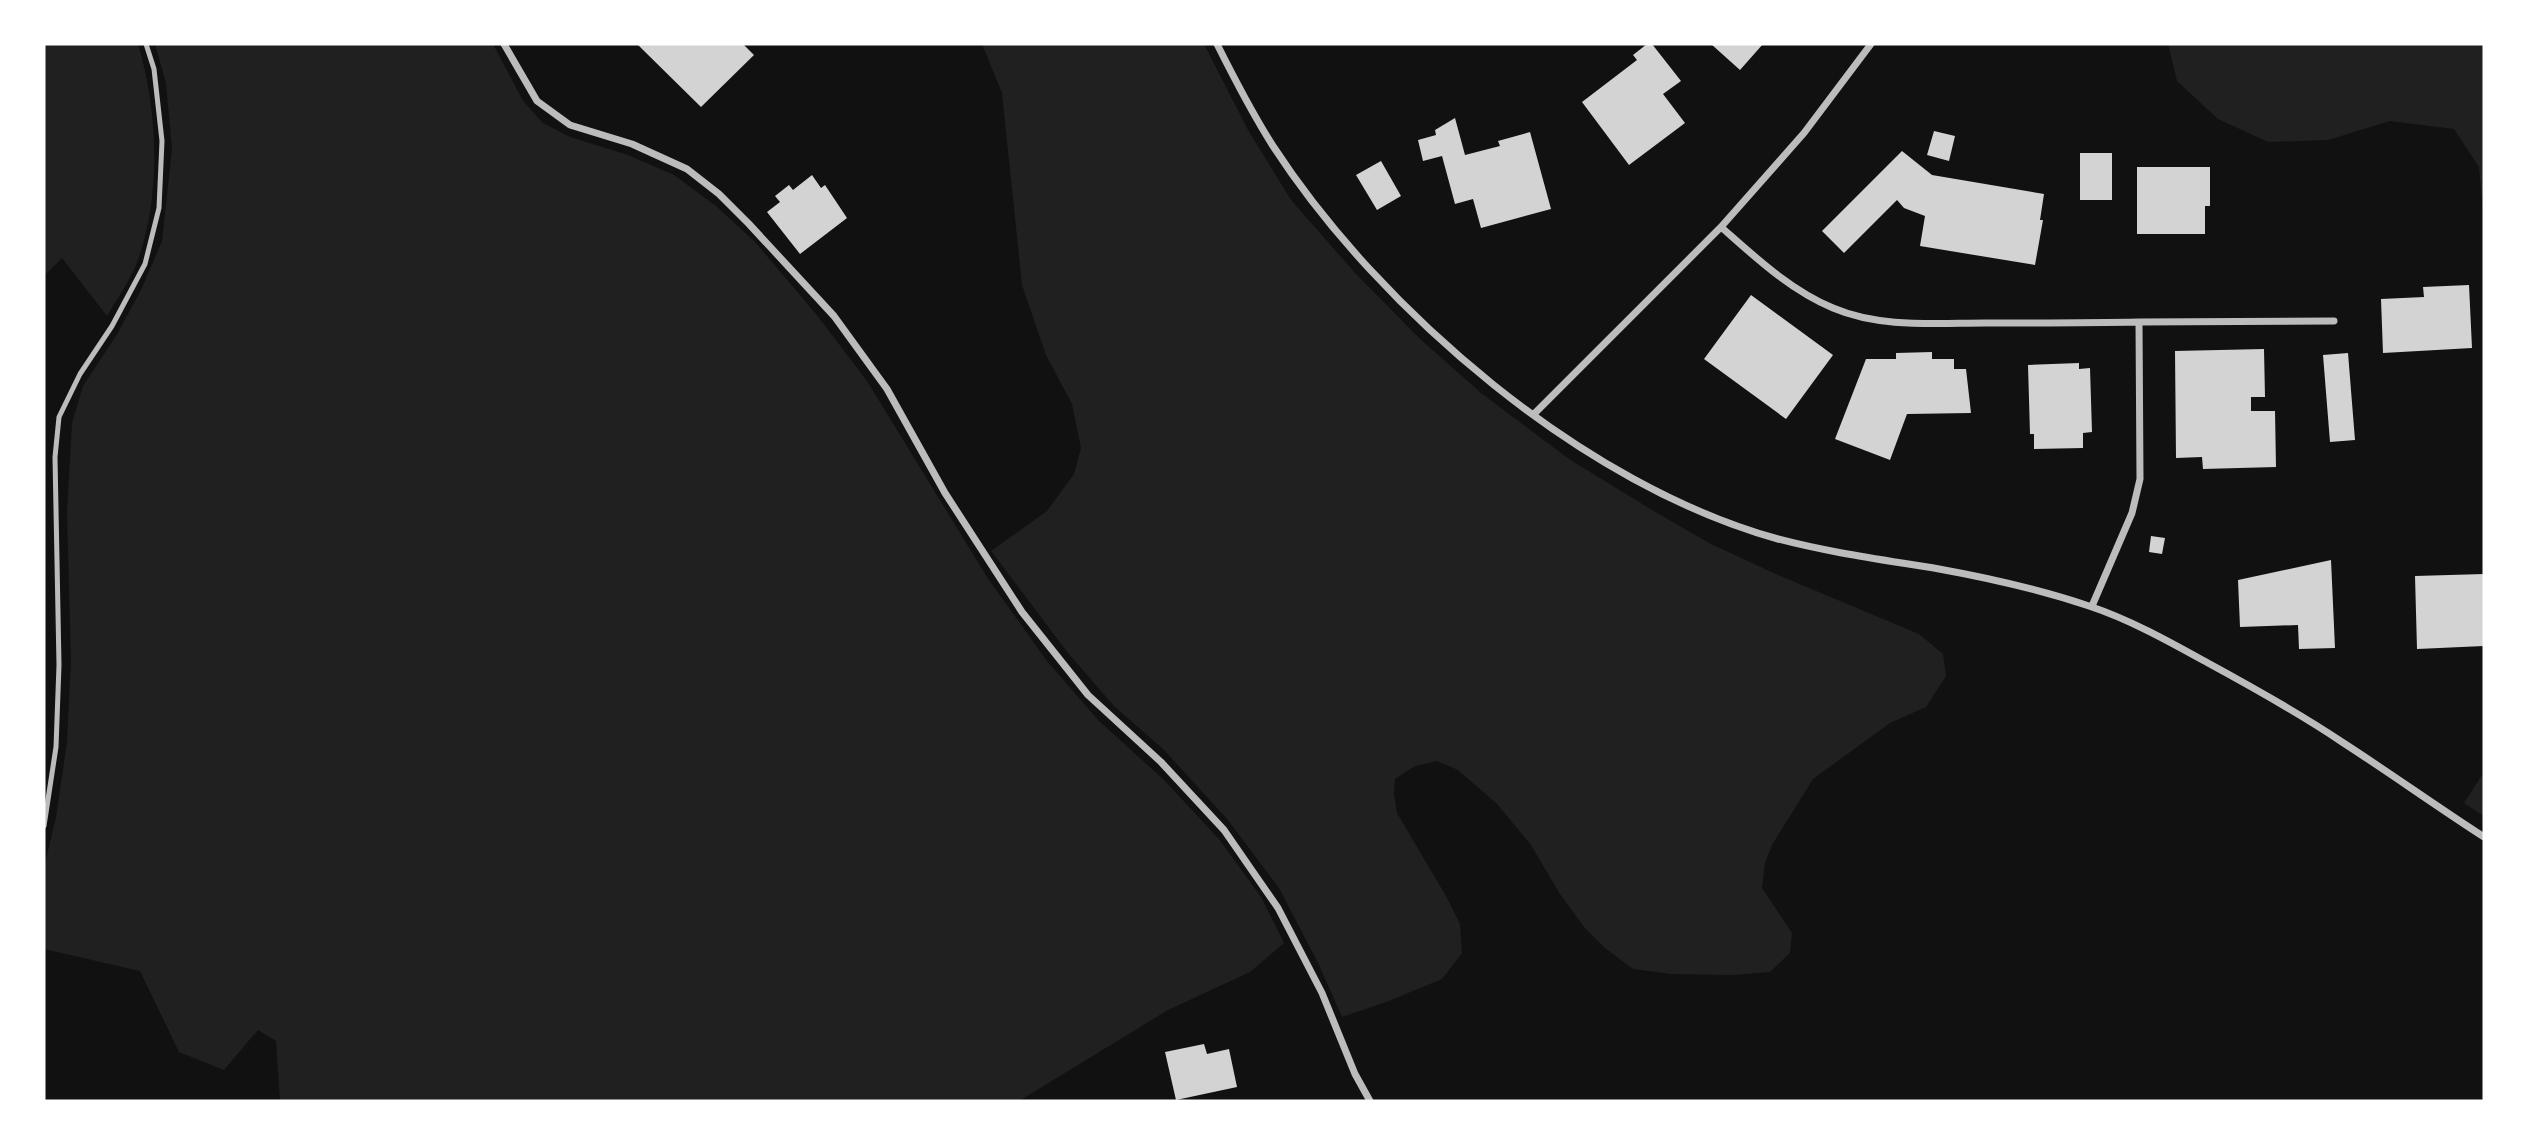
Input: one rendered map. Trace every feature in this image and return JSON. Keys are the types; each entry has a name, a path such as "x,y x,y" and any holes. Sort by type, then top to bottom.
{"street":[{"path":"504,44 537,101 570,125 632,144 687,169 719,194 749,224 834,316 887,389 945,493 1022,612 1087,695 1161,762 1224,830 1278,908 1322,993 1355,1074 1370,1101"},
{"path":"1217,44 1273,145 1353,252 1393,295 1485,377 1608,465 1723,522 1780,540 1849,555 1943,570 2020,587 2091,607 2166,640 2269,697 2340,740 2484,837"},
{"path":"1534,414 1721,227 1804,133 1871,44"},
{"path":"1721,227 1765,266 1802,292 1833,308 1865,318 1906,323 2334,321"},
{"path":"2091,607 2132,513 2140,479 2139,322"}],"lane":[{"path":"44,826 56,747 60,665 55,457 59,417 80,374 112,326 145,264 159,208 162,141 154,69 146,44"}],"shaded area":[{"path":"44,44 138,44 145,70 154,154 150,212 136,265 107,316 62,258 44,276"},
{"path":"155,44 493,44 523,101 543,123 570,137 628,155 674,175 716,206 755,242 816,314 867,381 987,577 1047,661 1098,720 1164,780 1219,839 1261,897 1284,943 1250,972 1168,1010 1019,1101 280,1101 276,1041 258,1030 224,1070 179,1052 140,971 44,949 44,868 56,817 67,742 71,661 67,512 72,423 83,386 116,336 141,290 162,241 172,149 166,83"},
{"path":"982,44 1204,44 1248,130 1291,200 1356,274 1418,337 1481,393 1569,459 1711,544 1919,634 1943,654 1946,676 1926,707 1890,723 1813,779 1772,845 1765,863 1762,888 1792,933 1790,953 1770,972 1733,975 1671,974 1633,969 1605,948 1584,927 1560,894 1531,845 1497,804 1458,770 1437,761 1415,766 1395,779 1394,794 1397,813 1460,924 1462,953 1442,979 1342,1017 1319,965 1279,888 1228,820 1164,750 1114,706 1068,653 991,551 1047,511 1074,474 1081,448 1072,404 1046,355 1022,285 1002,93"},
{"path":"2168,44 2484,44 2484,221 2479,167 2454,129 2390,121 2328,140 2268,142 2218,119 2177,81"},
{"path":"2484,772 2484,816 2464,803"}],"building":[{"path":"637,44 743,44 754,55 701,107"},
{"path":"1647,44 1652,44 1681,81 1663,94 1685,123 1629,165 1582,102 1637,60 1633,55"},
{"path":"1711,44 1763,44 1740,70"},
{"path":"1455,118 1465,155 1500,146 1498,141 1530,132 1551,209 1481,228 1473,199 1455,204 1442,156 1423,161 1418,140 1436,135 1435,130"},
{"path":"1934,131 1955,136 1949,161 1927,155"},
{"path":"1902,151 1932,175 2044,194 2040,220 2043,220 2035,265 1920,246 1925,216 1904,208 1897,200 1844,253 1822,231"},
{"path":"2080,153 2112,153 2112,200 2080,200"},
{"path":"1381,161 1401,196 1377,210 1356,175"},
{"path":"2137,167 2210,167 2210,206 2205,206 2205,234 2137,234"},
{"path":"812,175 821,188 825,185 847,218 800,254 767,212 780,202 775,196 789,185 793,190"},
{"path":"2469,285 2472,348 2383,353 2381,299 2424,297 2423,287"},
{"path":"1751,295 1833,355 1786,419 1704,359"},
{"path":"2264,349 2265,397 2251,397 2251,411 2275,411 2276,467 2203,469 2202,457 2176,458 2175,351"},
{"path":"1932,352 1932,359 1954,359 1954,369 1966,369 1971,413 1907,414 1890,460 1835,439 1866,359 1896,359 1896,353"},
{"path":"2348,353 2355,440 2330,442 2323,355"},
{"path":"2079,363 2079,369 2090,368 2092,432 2083,433 2083,448 2034,449 2034,434 2030,434 2028,365"},
{"path":"2151,536 2165,538 2162,554 2149,552"},
{"path":"2331,560 2335,648 2299,649 2298,625 2240,627 2238,580"},
{"path":"2484,574 2484,646 2417,649 2415,576"},
{"path":"1204,1044 1207,1054 1229,1049 1237,1087 1176,1100 1165,1052"}]}
